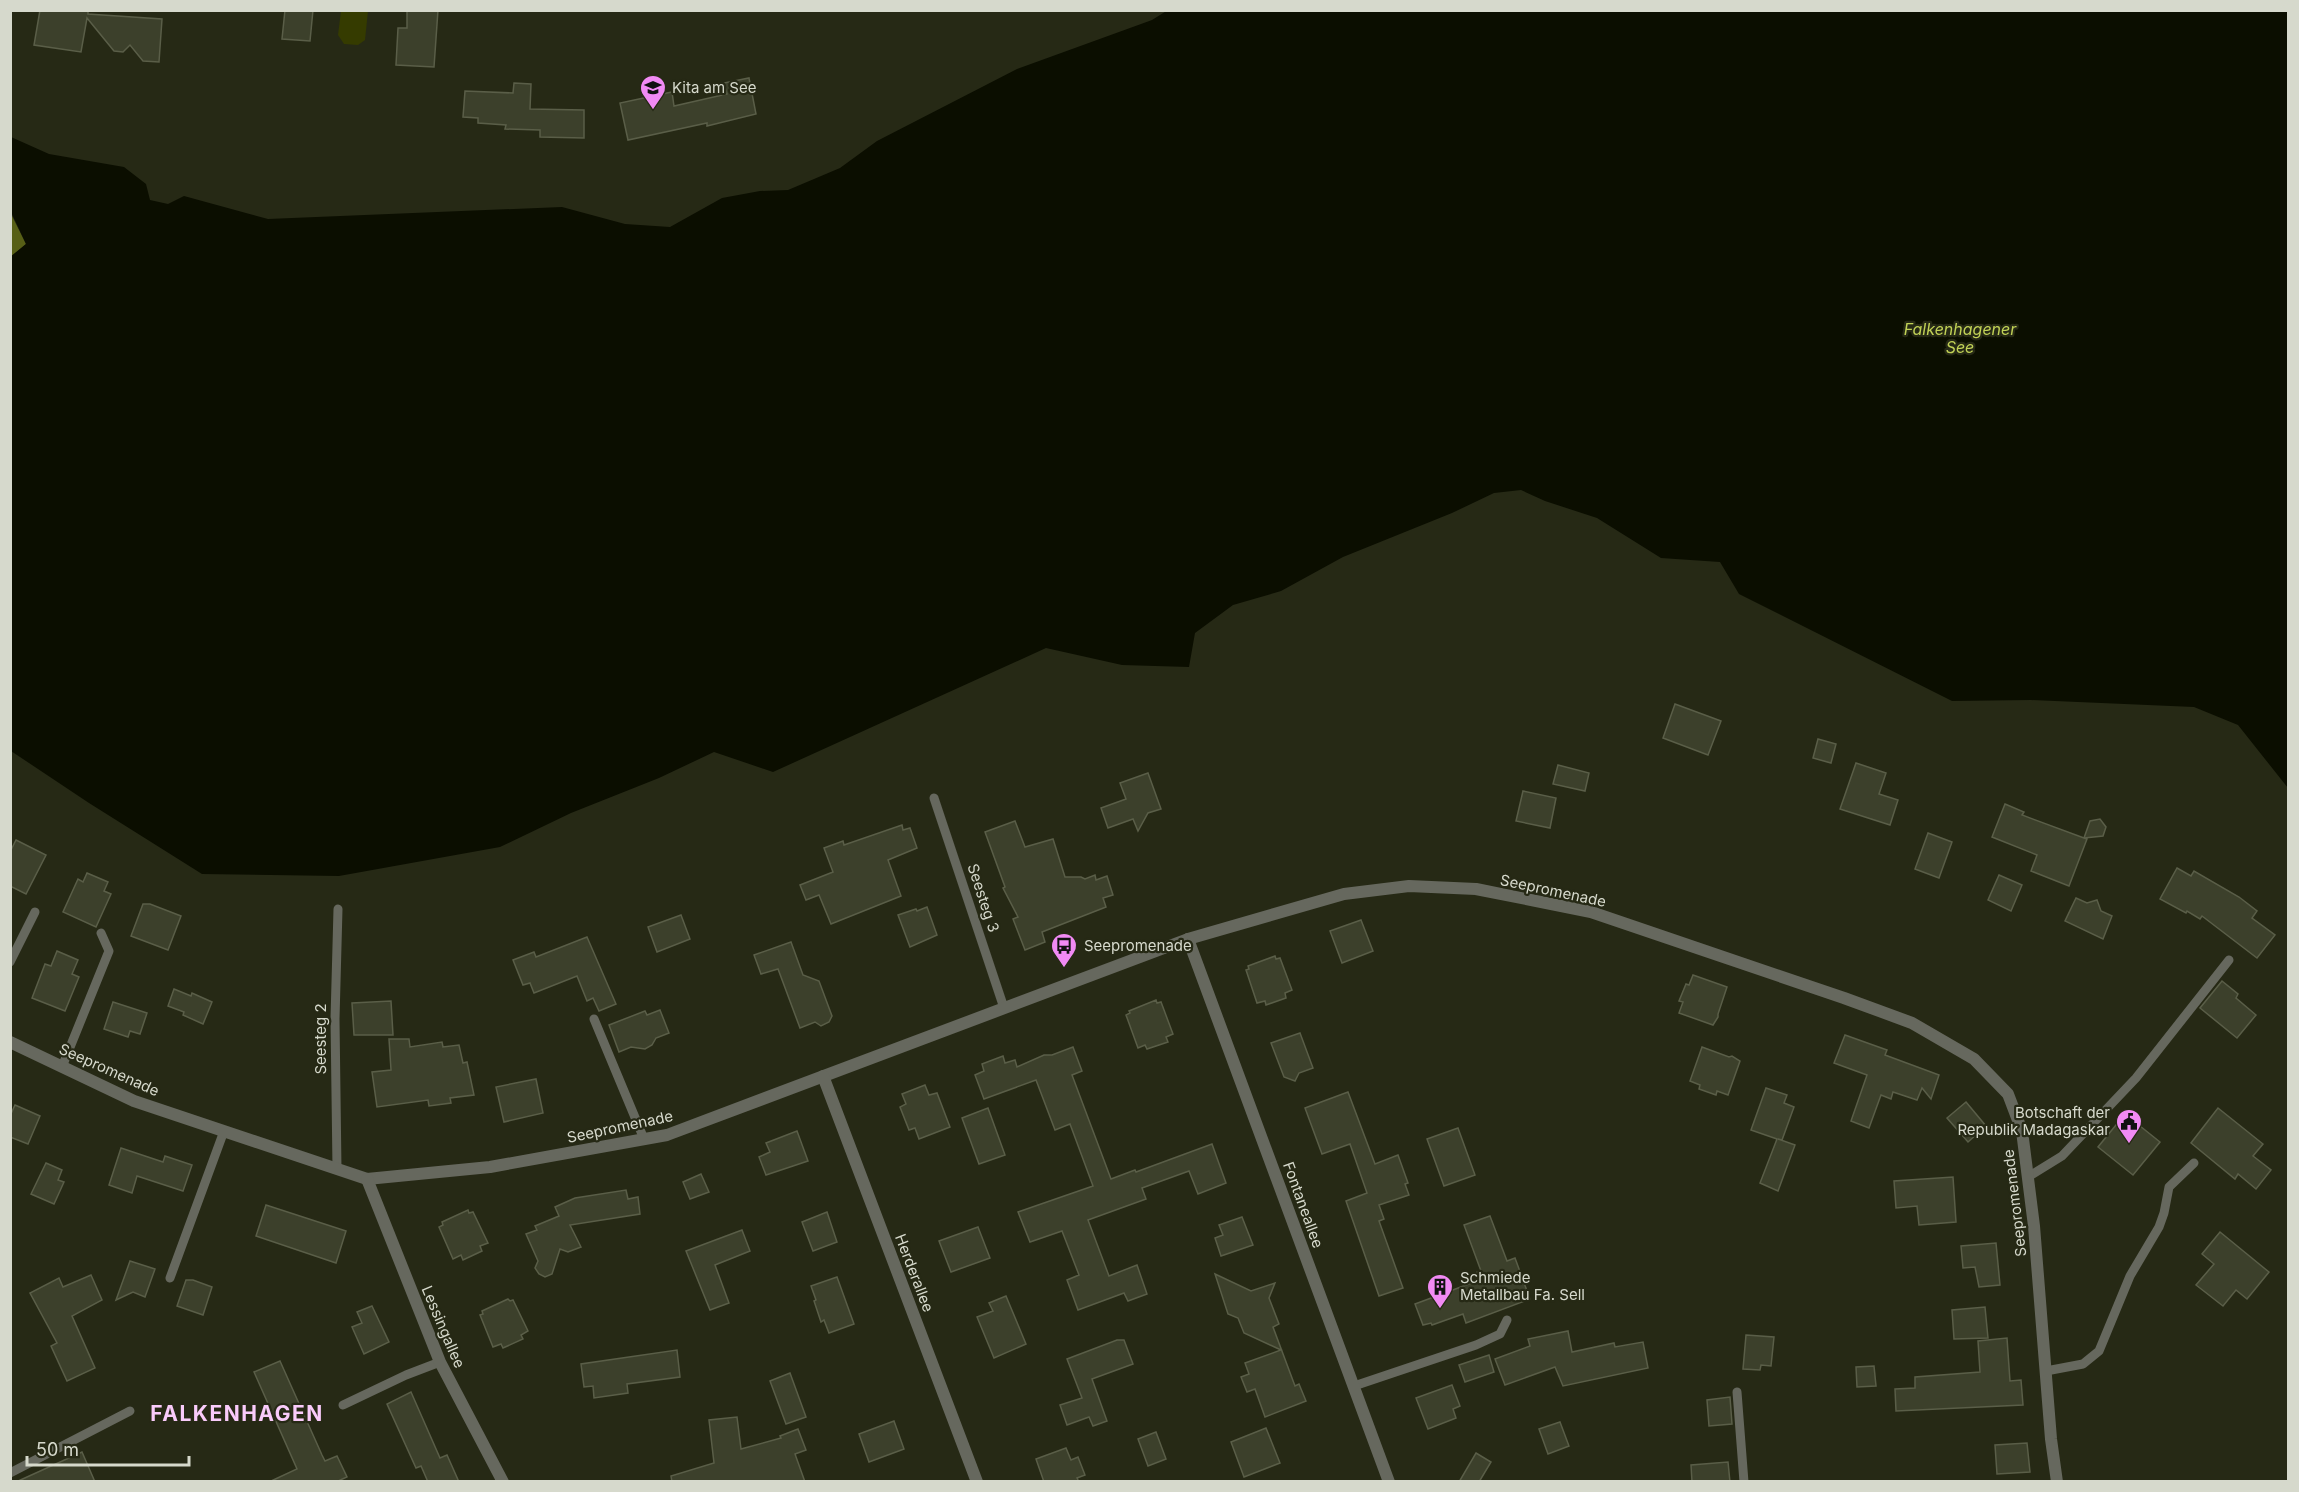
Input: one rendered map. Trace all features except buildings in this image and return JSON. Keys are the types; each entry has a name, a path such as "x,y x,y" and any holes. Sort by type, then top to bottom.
{"street":[{"name":"Seepromenade","path":"10,1042 134,1101 367,1179 490,1167 667,1135 1188,939 1344,894 1409,886 1476,889 1591,912 1912,1023 1974,1059 2008,1094 2022,1131 2028,1177 2057,1482"},
{"name":"Fontaneallee","path":"1188,939 1389,1482"},
{"name":"Herderallee","path":"823,1076 977,1482"},
{"name":"Lessingallee","path":"367,1179 440,1362 503,1482"}],"lane":[{"name":"Seesteg 3","path":"934,798 1004,1008"},
{"name":"Seesteg 2","path":"338,909 335,1019 338,1169"},
{"path":"10,962 35,912"},
{"path":"62,1067 109,951 101,933"},
{"path":"2028,1177 2062,1156 2136,1078 2229,960"},
{"path":"594,1019 644,1139"},
{"path":"170,1278 224,1131"},
{"path":"2046,1371 2083,1364 2099,1351 2130,1276 2159,1227 2169,1187 2194,1163"},
{"path":"1354,1386 1476,1345 1500,1334 1507,1320"},
{"path":"343,1405 406,1375 440,1362"},
{"path":"1737,1392 1744,1482"},
{"path":"10,1473 130,1412"}],"green space":[{"path":"341,11 368,11 365,40 358,45 344,44 338,35"},
{"path":"10,212 26,244 11,257 10,257"}],"water":[{"name":"Falkenhagener See","path":"1168,10 2288,11 2288,788 2238,725 2194,707 2031,700 1952,701 1739,594 1720,562 1661,558 1597,518 1545,501 1521,490 1494,493 1452,513 1343,557 1281,591 1233,605 1195,633 1189,667 1122,665 1046,648 773,772 714,752 659,778 571,813 500,847 339,876 202,874 11,751 10,257 26,244 11,212 11,137 49,154 124,167 146,184 150,200 168,204 184,196 268,219 562,207 625,224 670,227 722,198 760,191 788,190 840,168 877,141 1017,69 1152,20"}],"place":[{"name":"Kita am See","path":"653,111"},
{"name":"Seepromenade","path":"1064,969"},
{"name":"Botschaft der Republik Madagaskar","path":"2129,1145"},
{"name":"Schmiede Metallbau Fa. Sell","path":"1440,1310"}],"district":[{"name":"FALKENHAGEN","path":"237,1414"}]}
